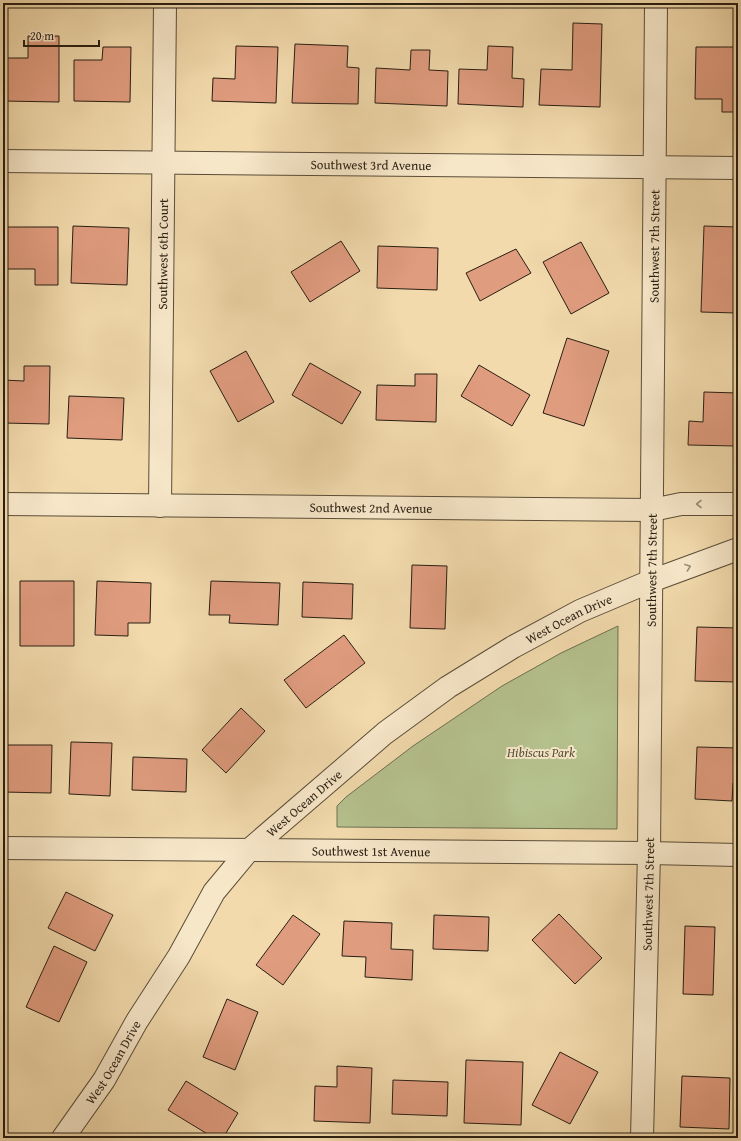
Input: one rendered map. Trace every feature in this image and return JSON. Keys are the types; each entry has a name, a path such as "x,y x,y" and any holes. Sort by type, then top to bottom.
{"street":[{"name":"Southwest 6th Court","path":"160,506 165,3"},
{"name":"Southwest 7th Street","path":"642,1138 649,853 656,3"},
{"name":"Southwest 3rd Avenue","path":"3,161 738,168"},
{"name":"Southwest 2nd Avenue","path":"3,504 652,510 681,504 738,504"},
{"path":"651,581 738,549"},
{"name":"West Ocean Drive","path":"63,1138 104,1080 137,1021 178,956 214,892 249,850 385,733 448,688 513,646 580,611 651,581"},
{"name":"Southwest 1st Avenue","path":"3,848 738,855"}],"green space":[{"name":"Hibiscus Park","path":"618,626 617,829 337,827 337,806 346,797 413,746 502,686 561,653"}],"building":[{"path":"573,23 602,24 600,107 539,105 541,69 572,70"},
{"path":"28,36 59,36 59,102 3,101 3,58 28,58"},
{"path":"295,44 348,46 347,67 359,68 358,104 292,103"},
{"path":"236,46 278,47 276,103 212,101 213,78 235,79"},
{"path":"488,46 513,47 512,78 524,79 523,107 458,104 459,69 487,70"},
{"path":"103,47 131,47 130,102 74,101 74,60 102,60"},
{"path":"696,47 738,47 738,112 722,112 722,99 695,99"},
{"path":"411,50 430,50 429,70 448,71 447,106 375,103 376,68 410,70"},
{"path":"73,226 129,228 127,285 71,283"},
{"path":"704,226 738,227 737,313 701,312"},
{"path":"3,227 58,227 58,285 35,285 35,269 3,269"},
{"path":"341,241 360,271 310,302 291,272"},
{"path":"581,242 609,293 571,314 543,262"},
{"path":"378,246 438,248 437,290 377,288"},
{"path":"516,249 531,273 480,301 466,273"},
{"path":"567,338 609,351 584,426 543,413"},
{"path":"246,351 274,402 238,422 210,371"},
{"path":"310,363 361,392 342,424 292,395"},
{"path":"479,365 530,395 512,426 461,396"},
{"path":"24,366 50,366 49,424 3,423 3,380 24,381"},
{"path":"415,374 437,374 436,422 376,420 377,385 415,386"},
{"path":"704,392 738,393 736,446 688,445 689,421 703,422"},
{"path":"69,396 124,398 122,440 67,438"},
{"path":"412,565 447,566 445,629 410,628"},
{"path":"20,581 74,581 74,646 20,646"},
{"path":"97,581 151,583 150,623 128,623 128,636 95,635"},
{"path":"211,581 280,583 278,625 229,623 230,615 209,615"},
{"path":"303,582 353,584 352,619 302,617"},
{"path":"697,627 738,628 738,682 695,681"},
{"path":"344,635 365,663 306,708 284,680"},
{"path":"241,708 265,731 226,773 202,750"},
{"path":"71,742 112,743 110,796 69,794"},
{"path":"3,745 52,745 51,793 3,792"},
{"path":"697,747 738,748 738,783 733,783 732,801 695,799"},
{"path":"133,757 187,759 186,792 132,790"},
{"path":"66,892 113,915 95,951 48,928"},
{"path":"559,914 602,958 575,984 532,940"},
{"path":"293,915 320,934 283,985 256,965"},
{"path":"434,915 489,917 488,951 433,949"},
{"path":"344,921 392,923 391,949 413,950 412,980 365,977 366,957 342,956"},
{"path":"685,926 715,927 713,995 683,994"},
{"path":"54,946 87,962 59,1022 26,1007"},
{"path":"227,999 258,1012 235,1070 203,1057"},
{"path":"560,1052 598,1072 570,1124 532,1105"},
{"path":"466,1060 523,1062 521,1125 464,1123"},
{"path":"337,1066 372,1068 370,1123 314,1121 315,1086 337,1087"},
{"path":"682,1076 730,1078 729,1129 680,1127"},
{"path":"393,1080 448,1082 447,1116 392,1114"},
{"path":"186,1081 238,1113 223,1138 214,1138 168,1110"}]}
